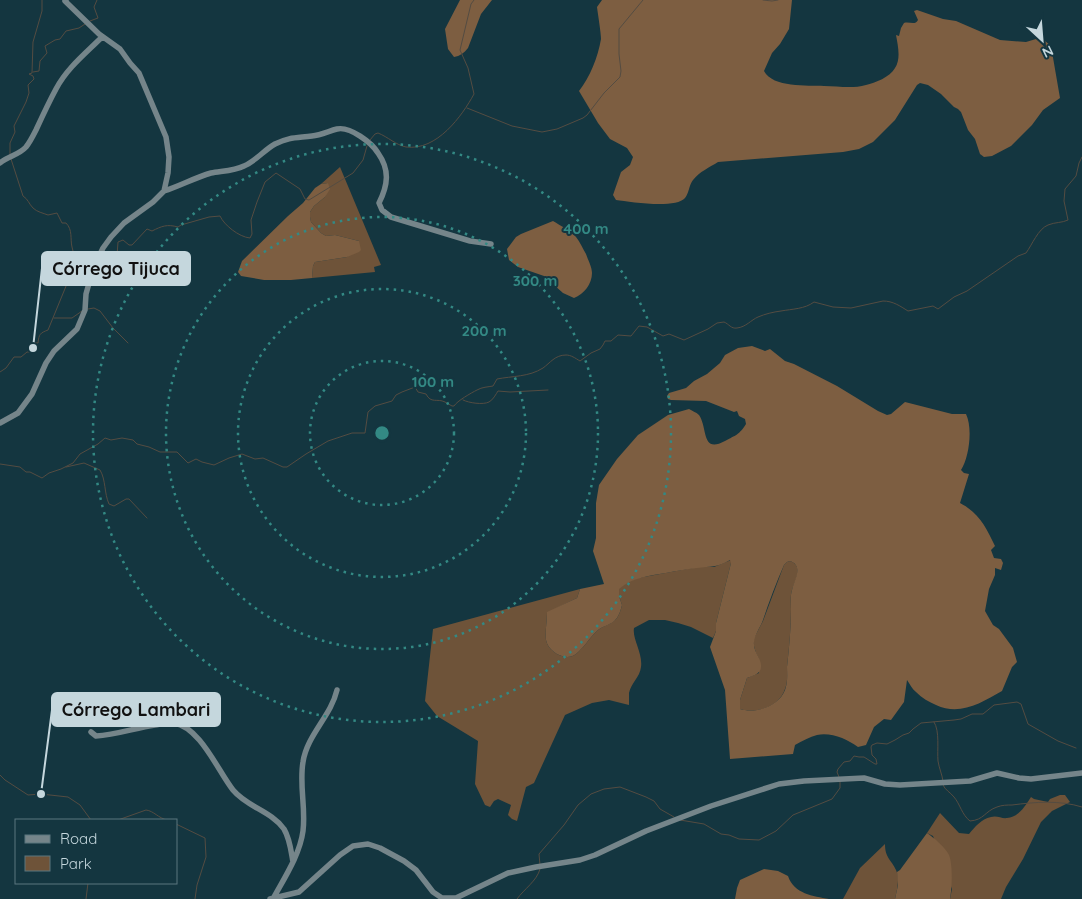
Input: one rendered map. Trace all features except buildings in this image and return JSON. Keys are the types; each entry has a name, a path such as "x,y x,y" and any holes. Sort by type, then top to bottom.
{"street":[{"path":"0,423 18,414 32,394 46,363 54,351 76,328 85,310 86,294 93,269 103,248 124,223 153,202 164,190 168,173 169,156 166,136 139,73 120,49 102,37 65,0"},
{"path":"0,163 25,148 31,140 62,78 102,37"},
{"path":"164,190 178,187 193,179 211,173 244,166 273,145 285,140 311,136 338,128 346,129 355,133 375,148 383,159 387,181 386,190 380,203 382,210 391,217 470,241 491,244"},
{"path":"272,898 300,847 303,830 303,761 309,744 335,699 337,690"},
{"path":"91,732 96,736 103,736 140,727 175,723 193,732 233,790 272,818 283,829 289,840 293,862"},
{"path":"272,898 299,892 340,855 353,846 368,844 404,860 416,870 433,892 442,898 456,898 508,873 580,860 646,831 711,806 779,784 804,780 864,778 900,786 970,781 996,772 1031,779 1082,773"}],"green space":[{"path":"340,167 381,265 374,267 375,272 312,278 315,262 347,257 359,241 335,235 326,236 311,222 310,212 325,197 328,183 321,184"},
{"path":"731,560 713,638 691,627 665,620 649,620 634,628 641,667 630,689 629,705 609,700 592,703 565,715 534,783 526,787 517,821 508,815 511,805 498,799 490,807 485,805 475,784 478,741 437,716 425,701 433,629 580,589 577,598 547,613 547,644 558,654 567,657 572,656 579,652 597,631 617,618 622,605 619,588 627,582 638,578 698,567 714,567"},
{"path":"790,561 797,566 798,570 791,595 786,686 778,700 766,708 753,711 740,709 740,700 747,678 759,673 759,659 754,646 754,638 763,621 784,565"},
{"path":"1065,795 1070,802 1052,811 1041,822 1001,899 950,899 952,889 933,836 927,833 940,813 959,833 969,834 987,818 1015,816 1031,797 1048,802 1050,799"},
{"path":"885,844 887,855 898,877 895,899 843,899 860,868"}],"shaded area":[{"path":"460,0 492,0 481,14 468,48 462,54 454,57 448,49 445,29"},
{"path":"602,0 792,0 789,29 772,53 764,71 768,76 782,83 845,87 856,87 874,83 893,71 898,57 896,35 899,36 904,23 917,22 914,11 917,10 943,19 956,21 1000,40 1026,42 1036,39 1044,40 1051,46 1060,98 1043,110 1032,125 1011,146 992,156 984,157 980,154 975,139 968,130 961,112 941,94 928,85 920,83 895,120 873,142 859,149 843,152 718,162 695,177 685,198 680,201 652,204 616,200 613,195 621,172 630,165 633,157 627,148 610,139 579,91 590,73 600,46 601,36 597,7"},
{"path":"328,183 330,189 310,212 311,222 326,236 335,235 359,241 361,250 347,257 315,262 312,278 264,280 241,276 238,272 242,261 303,203 315,188 321,184"},
{"path":"553,221 576,237 586,254 591,268 592,277 589,285 574,298 563,293 544,276 518,267 509,260 507,249 516,237"},
{"path":"752,346 765,351 770,349 785,361 837,386 887,415 891,414 905,402 952,414 966,414 970,435 966,458 961,470 969,474 960,503 972,511 981,521 995,546 991,550 994,558 1001,559 1003,563 1001,570 995,568 995,575 989,589 985,611 993,625 999,629 1013,648 1017,662 1012,667 1002,691 970,707 953,709 936,705 926,700 915,691 907,680 904,702 891,720 884,719 874,727 866,745 858,747 839,737 822,734 795,745 793,754 730,759 725,690 710,647 716,631 716,623 731,563 730,560 718,566 685,569 653,575 630,582 619,589 622,605 617,618 597,631 576,654 567,657 554,652 550,648 546,640 547,612 577,598 580,589 604,584 593,551 596,538 596,503 599,485 617,459 638,435 668,415 689,409 699,415 706,438 712,444 717,444 735,436 746,424 745,419 739,416 737,411 734,412 706,401 671,400 667,396 669,393 686,388 707,374 720,363 725,355 738,348","holes":["790,561 794,563 797,574 791,595 785,690 778,700 766,707 753,710 740,709 740,700 747,678 756,674 761,669 754,646 755,636 784,565"]},
{"path":"927,833 949,855 952,877 950,899 895,899 898,885 897,872"},
{"path":"764,869 778,871 788,876 795,887 805,893 829,899 735,899 740,880"}],"waterway":[{"path":"10,155 10,143 15,132 14,126 26,102 29,93 28,85 34,79 29,74 32,73 33,42 42,11 42,0"},
{"path":"90,21 98,18 94,7 97,0"},
{"path":"370,140 378,133 402,146 417,147 438,138 463,112 474,94 468,68 460,50 471,4 474,0"},
{"path":"467,108 512,126 542,132 557,129 583,118 620,77 619,29 643,0"},
{"path":"763,0 778,0"},
{"path":"33,72 39,71 40,61 47,53 45,46 60,39 66,31 79,28 85,24"},
{"path":"98,264 116,270 118,242 123,240 132,245 147,229 152,231 165,226 178,227 209,217 220,216 232,230 250,238 252,234 251,220 257,202 265,182 276,173 300,189 305,199 309,200 353,173 363,160 367,146"},
{"path":"0,464 20,467 26,472 42,478 73,463 80,454 105,438 111,440 122,438 133,440 137,444 160,452 177,452 188,463 196,459 214,465 242,454 255,459 263,458 287,467 328,441 352,433 365,433 368,412 375,406 392,401 396,395 402,392 415,387 418,392 426,394 430,399 454,406 479,389 493,386 497,379 538,371 559,356 566,355 580,361 600,349 605,341 611,341 618,335 631,336 639,326 647,327 663,336 669,334 684,340 717,323 724,322 733,328 737,328 763,315 803,307 814,302 833,307 851,308 887,301 908,311 933,306 938,309 1018,256 1026,253 1044,227 1068,220 1064,201 1065,189 1076,176 1082,157"},
{"path":"11,159 23,196 36,210 48,215 57,213 62,223 66,223 68,226 72,249 78,264"},
{"path":"0,372 6,368 14,357 21,357 27,352 31,352 33,343 38,343 40,334 48,330 77,264 81,263 84,258 95,263"},
{"path":"88,309 94,308 100,311 128,343"},
{"path":"54,318 72,318 82,311"},
{"path":"463,400 472,403 486,403 498,391 548,390"},
{"path":"66,467 84,463 100,470 109,504 114,506 129,499 147,518"},
{"path":"839,777 838,769 844,762 850,761 854,756 864,757 877,764 876,759 872,755 872,745 877,743 887,744 909,733 921,723 961,719 972,714 983,714 994,705 1017,702 1021,704 1028,724 1058,741 1076,748"},
{"path":"934,722 938,735 938,761 943,781"},
{"path":"0,775 28,795 41,794 68,797 80,805 90,819"},
{"path":"680,820 704,824 721,834 739,839 759,840 776,831 793,815 832,799 840,788 840,781"},
{"path":"943,785 954,797 970,821 978,819 999,806 1005,805 1047,802 1065,803 1082,807"},
{"path":"540,865 539,854 564,825 578,805 591,794 604,789 620,787 646,797 654,801 660,809 674,817"},
{"path":"121,819 146,810 164,819"},
{"path":"178,825 205,838 206,857 197,885 195,899"},
{"path":"517,899 533,881 540,869"},
{"path":"86,899 88,884"}],"place":[{"name":"Córrego Tijuca","path":"33,348"},
{"name":"Córrego Lambari","path":"41,794"}]}
